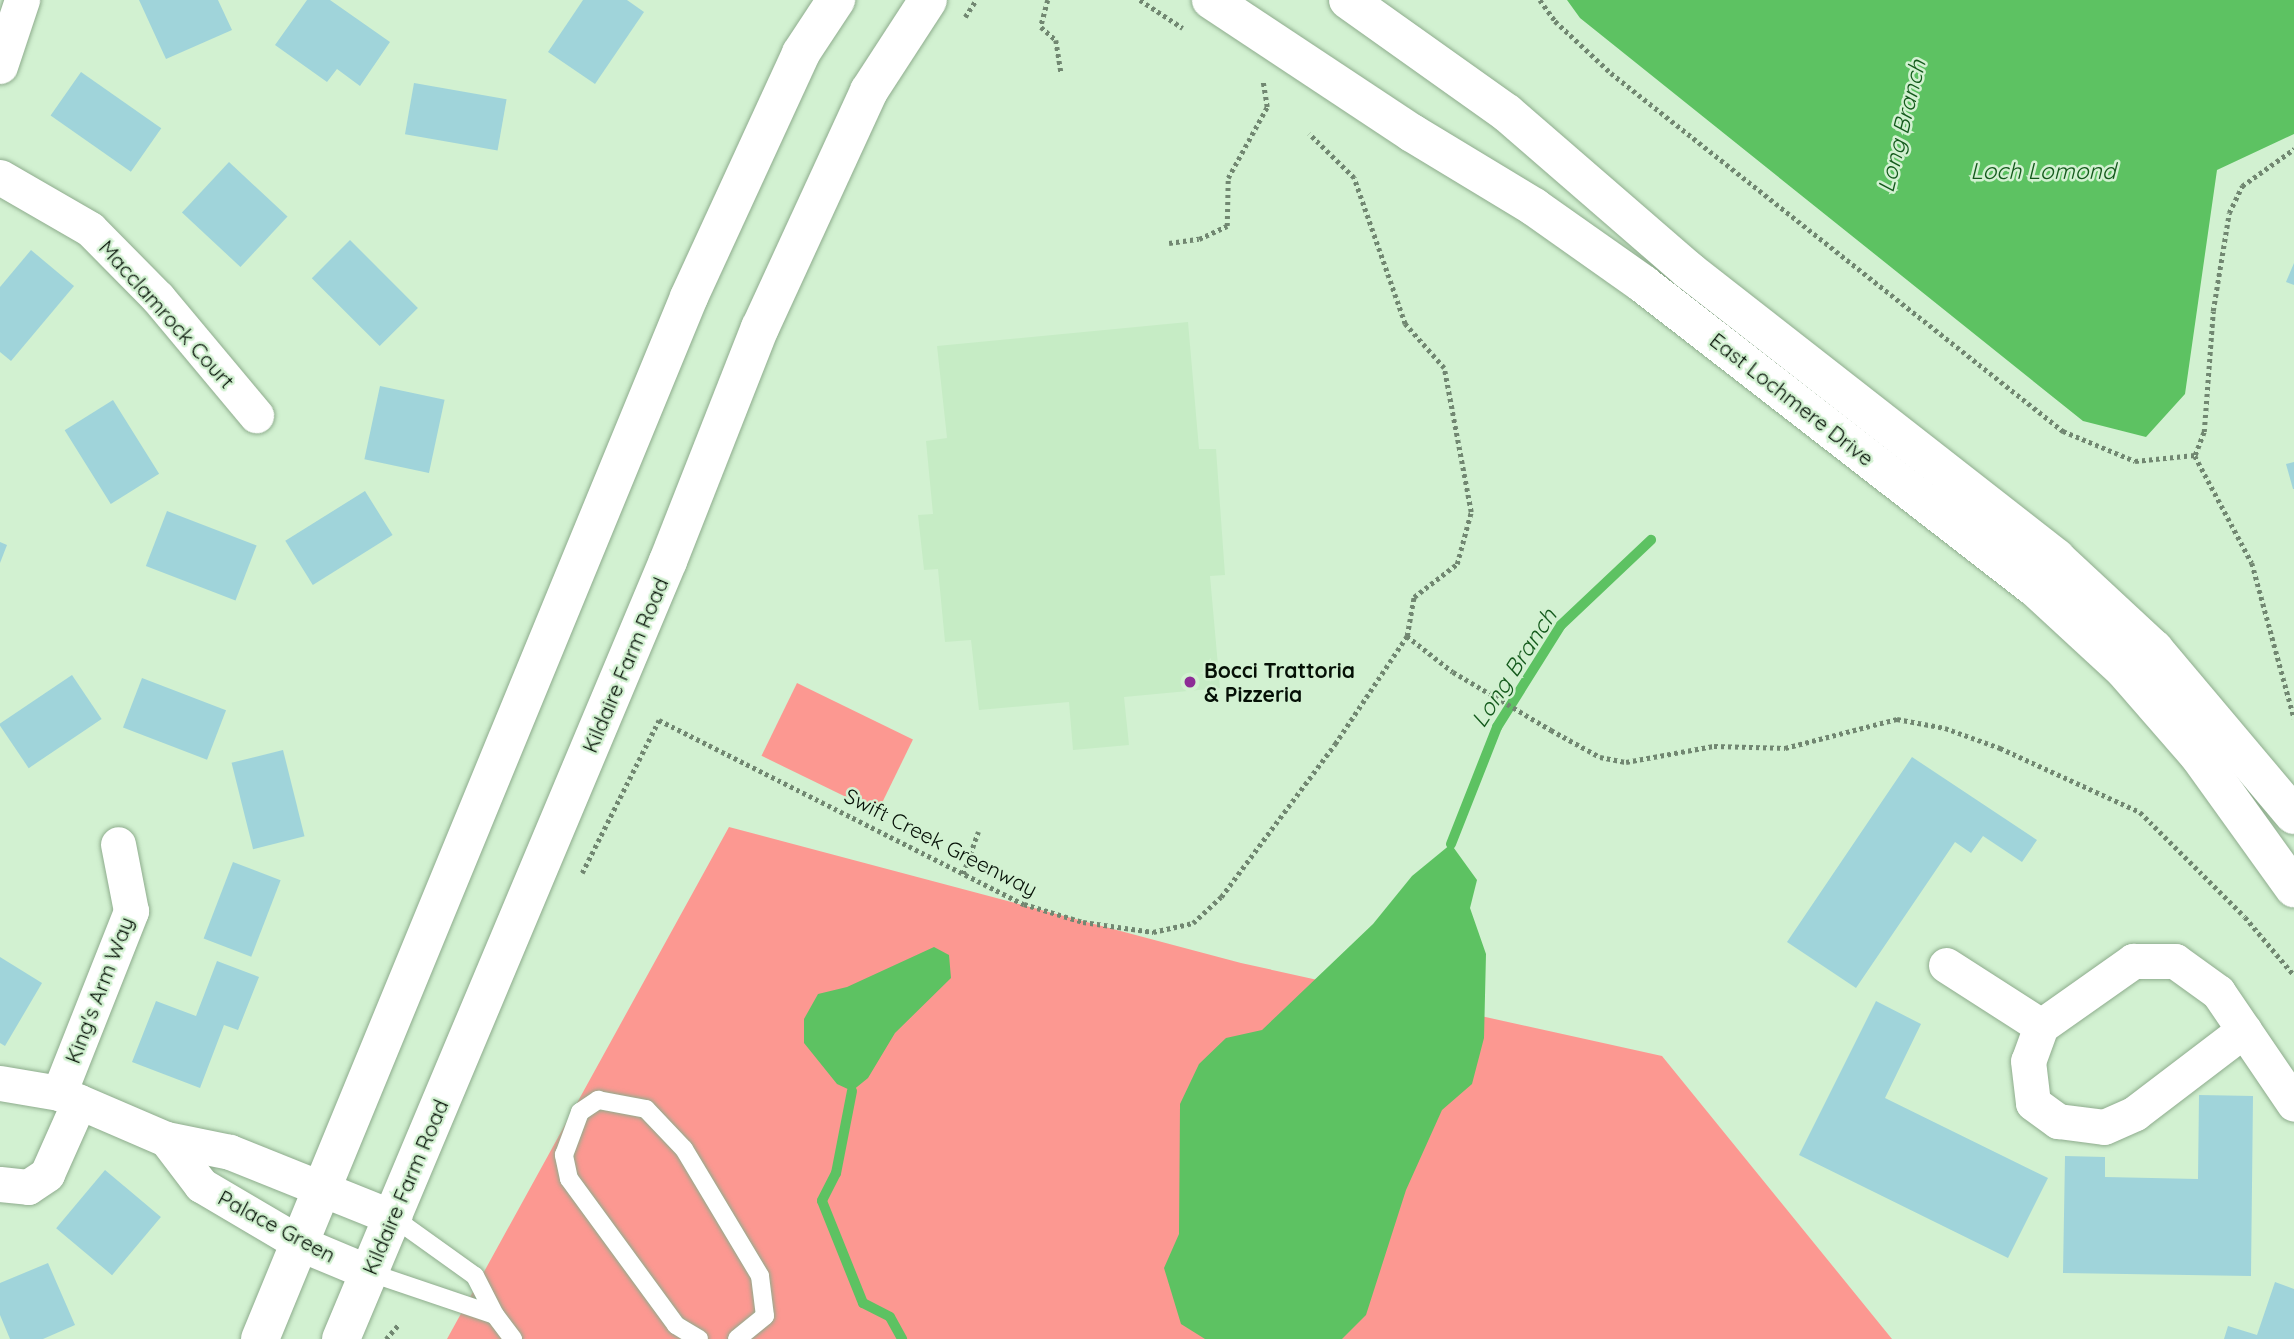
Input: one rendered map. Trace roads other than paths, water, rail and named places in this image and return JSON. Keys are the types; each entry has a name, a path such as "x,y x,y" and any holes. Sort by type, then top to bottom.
{"main road":[{"path":"260,1339 689,297 801,53 836,0"},
{"name":"Kildaire Farm Road","path":"341,1339 668,561 760,328 869,91 928,0"},
{"name":"East Lochmere Drive","path":"1211,0 1412,133 1534,207 1643,284 2033,586 2125,671 2199,756 2294,888"},
{"name":"East Lochmere Drive","path":"1348,0 1507,113 1688,270 2056,558 2154,649 2294,815"}],"street":[{"path":"0,66 18,2"},
{"name":"Macclamrock Court","path":"0,177 90,229 158,298 256,415"},
{"name":"King's Arm Way","path":"69,1097 131,911 118,844"},
{"path":"2244,1030 2135,1113 2104,1127 2058,1121 2032,1104 2028,1061 2041,1026 2133,961 2175,961 2218,992 2244,1030 2294,1104"},
{"path":"1946,965 2041,1026"},
{"name":"Palace Green","path":"0,1083 69,1097 166,1139 230,1152 323,1186 394,1218"},
{"path":"0,1184 28,1187 47,1174 69,1097"},
{"name":"Palace Green","path":"166,1139 201,1185 301,1244 368,1272"}],"lane":[{"path":"699,1339 670,1332 569,1179 564,1154 580,1112 597,1100 646,1109 684,1149 760,1276 765,1316 737,1339"},
{"path":"394,1218 475,1276 495,1315 513,1339"},
{"path":"368,1272 495,1315"}],"water":[{"name":"Loch Lomond","path":"1567,0 2294,0 2294,134 2217,170 2185,394 2146,437 2083,421 1580,18"},
{"path":"1451,844 1477,880 1470,908 1486,954 1484,1038 1472,1084 1442,1110 1406,1190 1366,1315 1342,1339 1205,1339 1181,1324 1164,1268 1179,1234 1180,1104 1199,1064 1226,1038 1262,1030 1373,924 1412,876"},
{"path":"934,947 949,955 951,978 895,1033 868,1078 852,1091 837,1084 804,1043 804,1019 818,994 847,987"}],"waterway":[{"name":"Long Branch","path":"1451,844 1497,727 1561,625 1651,540"},
{"path":"852,1091 836,1173 822,1201 863,1303 890,1317 902,1339"}],"place":[{"name":"Bocci Trattoria & Pizzeria","path":"1190,682"}]}
